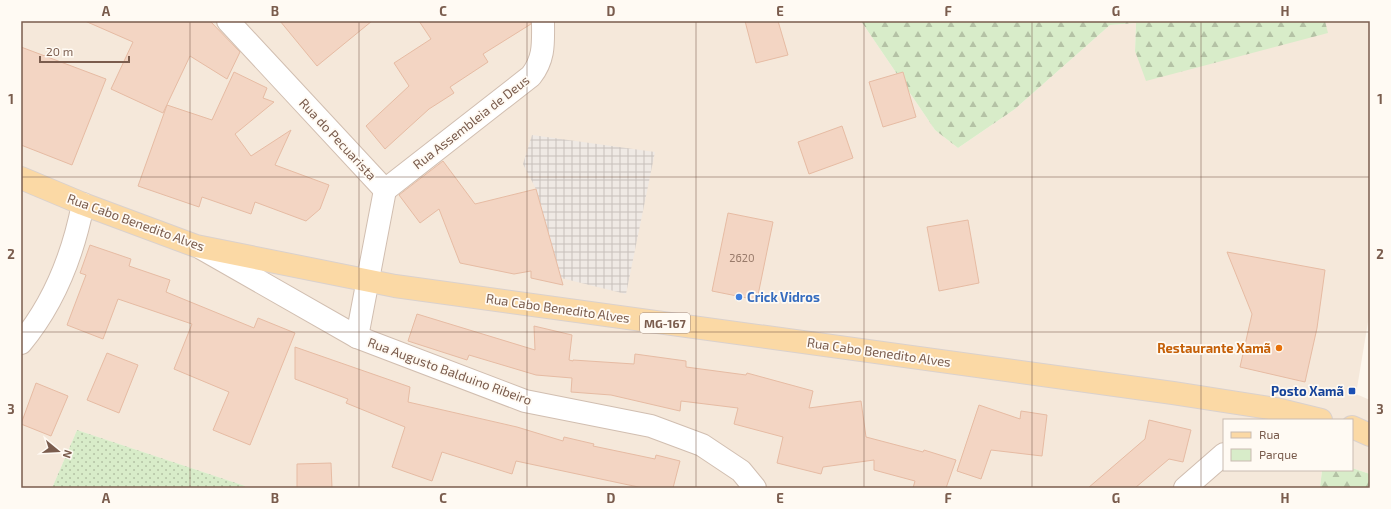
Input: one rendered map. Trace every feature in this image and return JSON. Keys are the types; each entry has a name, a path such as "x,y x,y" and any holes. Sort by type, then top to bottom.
{"main road":[{"name":"Rua Cabo Benedito Alves","path":"21,178 83,204 196,246 395,286 1166,392 1270,414 1313,419"},
{"path":"1353,427 1370,435"}],"street":[{"name":"Rua do Pecuarista","path":"228,21 385,190 357,337"},
{"name":"Rua Assembleia de Deus","path":"385,190 531,76 538,66 543,50 543,21"},
{"path":"21,343 38,323 59,283 77,236 83,204"},
{"name":"Rua Augusto Balduino Ribeiro","path":"196,246 357,337 525,401 651,426 702,445 741,471 755,488"},
{"path":"1185,488 1223,455"}],"shaded area":[{"path":"21,21 861,21 935,130 958,148 1015,109 1110,25 1136,23 1135,51 1327,33 1325,21 1370,21 1370,310 1356,394 1370,400 1370,474 1353,468 1353,419 1223,419 1223,471 1322,471 1320,488 245,488 245,486 77,430 52,488 21,488"},
{"path":"532,135 655,152 626,294 561,278 536,189 523,164"}],"green space":[{"path":"861,21 1325,21 1328,33 1146,81 1135,51 1136,23 1110,25 1015,109 958,148 935,130"},
{"path":"77,430 245,486 245,488 52,488"},
{"path":"1353,468 1370,474 1370,488 1320,488 1322,471 1353,471"}],"building":[{"path":"85,21 210,21 240,52 227,79 190,56 163,113 111,89 133,42"},
{"path":"280,21 372,21 317,66"},
{"path":"419,21 531,21 531,24 483,54 488,62 450,87 454,93 429,109 385,149 366,126 409,86 394,63 431,39"},
{"path":"745,21 778,21 788,55 756,63"},
{"path":"21,47 106,79 72,165 21,145"},
{"path":"234,72 267,88 263,98 274,102 235,134 251,156 291,130 275,165 329,185 320,209 306,221 255,202 251,214 202,197 199,207 138,186 167,105 212,120"},
{"path":"903,72 916,117 883,127 869,82"},
{"path":"842,126 853,158 809,174 798,142"},
{"path":"443,161 475,204 536,189 563,285 531,278 531,271 514,274 460,263 439,209 420,223 399,195"},
{"path":"728,213 773,222 757,300 712,291"},
{"path":"968,220 979,283 939,291 927,227"},
{"path":"90,245 131,259 129,266 170,280 166,292 254,328 258,318 295,333 250,445 213,430 229,392 174,369 192,324 118,299 103,339 67,325 86,275 80,273"},
{"path":"1227,252 1325,270 1317,328 1305,382 1240,367 1252,314"},
{"path":"417,314 535,350 534,326 572,335 569,360 573,361 634,364 635,354 686,361 686,367 746,375 747,373 813,391 809,408 861,401 866,437 923,452 924,450 956,460 946,488 913,488 915,481 874,470 874,460 823,467 821,474 777,463 783,437 734,424 738,408 681,401 680,411 611,395 571,392 572,378 536,375 469,355 467,360 408,341"},
{"path":"295,347 410,387 408,402 517,427 563,441 564,437 594,444 593,446 655,459 656,455 680,461 673,488 643,488 516,461 512,474 442,452 432,481 392,467 405,427 346,403 348,399 295,379"},
{"path":"107,353 138,365 119,413 87,400"},
{"path":"36,383 68,396 51,436 21,424"},
{"path":"979,405 1020,419 1021,411 1047,415 1042,456 991,450 981,479 957,471"},
{"path":"1149,420 1191,430 1183,462 1169,459 1135,488 1088,488 1145,439"},
{"path":"331,463 332,488 297,488 297,464"}],"place":[{"name":"Crick Vidros","path":"739,297"},
{"name":"Restaurante Xamã","path":"1279,348"},
{"name":"Posto Xamã","path":"1352,391"}]}
